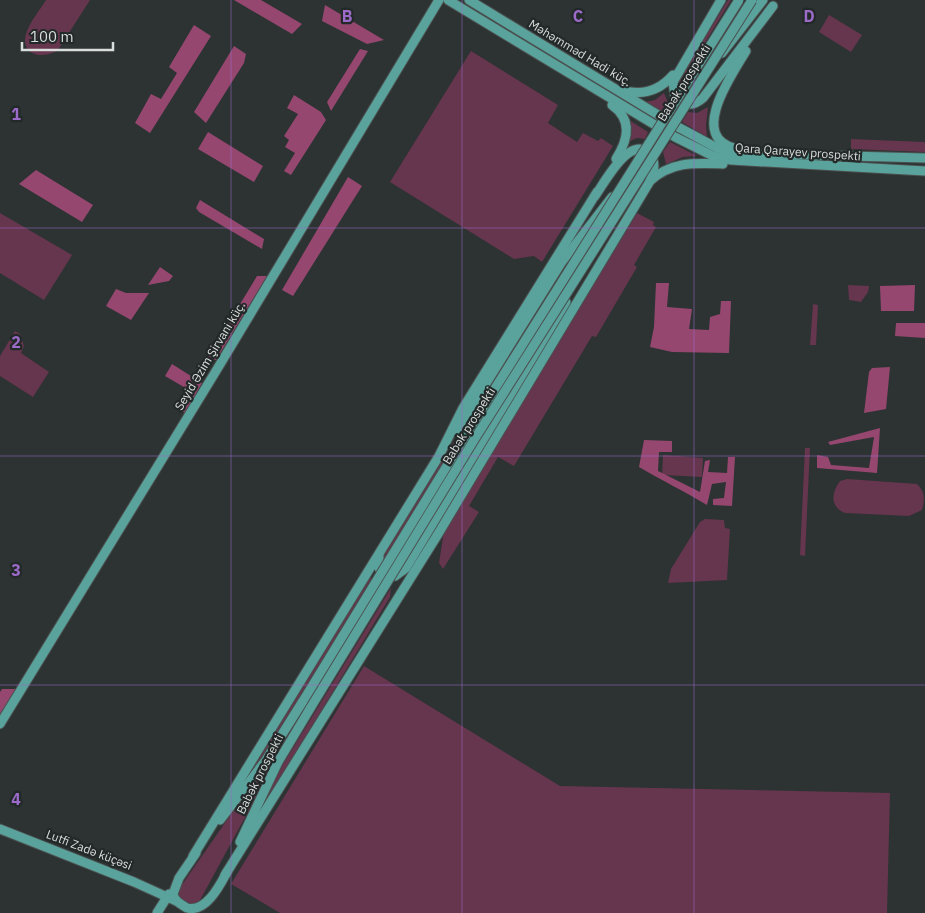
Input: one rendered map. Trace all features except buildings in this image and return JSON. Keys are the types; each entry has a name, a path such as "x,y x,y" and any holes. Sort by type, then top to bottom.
{"main road":[{"name":"Seyid Əzim Şirvani küç.","path":"0,724 216,371 439,0"},
{"name":"Məhəmməd Hadi küç.","path":"448,0 675,137"},
{"name":"Məhəmməd Hadi küç.","path":"469,0 678,128"},
{"name":"Babək prospekti","path":"678,69 721,0"},
{"name":"Babək prospekti","path":"225,875 273,771 307,704 472,424 739,0"},
{"name":"Babək prospekti","path":"157,913 194,856 307,704 752,0"},
{"path":"702,78 763,0"},
{"path":"678,69 672,87 675,97 684,104 698,103 710,91 775,3"},
{"path":"775,3 719,96 714,115 717,136 724,144 733,148 777,152"},
{"path":"529,50 546,64 612,105 687,148 723,164"},
{"path":"603,82 640,94 650,92 666,83 678,69"},
{"path":"595,196 622,148 627,134 625,118 612,105"},
{"name":"Qara Qarayev prospekti","path":"678,128 706,143 728,151 925,158"},
{"name":"Qara Qarayev prospekti","path":"675,137 723,159 925,171"},
{"path":"595,196 622,158 636,149 646,150 653,158 654,166 650,181"},
{"path":"650,181 664,170 678,164 756,166 786,164"},
{"path":"439,456 488,384 561,263 626,179"},
{"name":"Babək prospekti","path":"202,913 438,534 650,181"},
{"path":"384,545 378,563 381,571 386,574 398,575 409,562 635,185"},
{"name":"Babək prospekti","path":"194,856 439,456 464,408 595,196"},
{"name":"Lutfi Zadə küçəsi","path":"0,829 177,901"},
{"name":"Babək prospekti","path":"177,901 173,894 179,878"},
{"path":"177,901 194,911 202,909 209,902"}],"shaded area":[{"path":"46,0 90,0 58,50 45,55 39,55 29,50 25,39 31,23"},
{"path":"234,0 261,0 302,24 292,34"},
{"path":"728,0 731,0 676,90 675,86"},
{"path":"325,5 384,40 367,44 322,21"},
{"path":"829,15 862,35 851,52 819,32"},
{"path":"194,25 211,36 150,133 135,123 151,94 161,99 177,73 169,67"},
{"path":"234,46 246,54 244,63 206,123 194,112"},
{"path":"360,49 368,51 331,111 327,102"},
{"path":"471,51 558,105 548,123 577,142 583,133 598,141 601,138 613,146 542,262 534,256 514,259 390,182"},
{"path":"664,93 668,103 661,113 641,103 655,100"},
{"path":"294,95 321,112 326,120 291,175 284,171 295,153 285,147 289,140 284,136 298,114 287,108"},
{"path":"708,107 707,137 682,122 688,112 697,113"},
{"path":"629,120 648,132 645,139 637,138 630,141 632,129"},
{"path":"208,132 263,166 254,182 198,149"},
{"path":"851,139 925,142 925,152 851,149"},
{"path":"670,142 697,156 683,157 666,164 663,152"},
{"path":"36,170 93,205 82,222 19,184"},
{"path":"348,177 362,186 293,296 282,290"},
{"path":"200,200 264,239 262,249 199,212 196,208"},
{"path":"0,213 72,255 44,300 0,273"},
{"path":"637,213 654,222 653,225 656,227 634,265 637,267 596,337 592,336 514,466 498,457 469,506 479,512 443,569 439,563 444,531"},
{"path":"160,267 173,276 169,281 148,285"},
{"path":"257,276 267,276 216,360 208,357"},
{"path":"656,283 669,283 667,307 692,309 689,329 709,330 710,317 720,314 721,301 731,301 729,353 672,352 650,347 654,327"},
{"path":"848,285 869,286 868,292 861,302 849,300"},
{"path":"915,285 914,311 881,311 880,286"},
{"path":"116,289 126,293 149,293 131,320 106,306"},
{"path":"813,304 818,305 816,345 810,345"},
{"path":"896,323 925,323 925,338 895,336"},
{"path":"15,331 20,334 24,346 21,353 49,372 33,397 0,376 0,356"},
{"path":"172,364 202,383 185,413 178,409 189,390 165,376"},
{"path":"890,367 886,409 864,413 869,372 872,368"},
{"path":"470,416 472,417 384,560 382,557"},
{"path":"880,428 877,473 817,468 817,455 828,457 831,465 869,468 874,437 830,445 828,442"},
{"path":"644,440 672,441 672,452 659,452 658,471 700,492 705,461 710,460 708,472 727,473 728,457 735,457 732,506 713,505 713,499 724,498 726,482 712,484 707,505 639,467"},
{"path":"805,448 810,448 805,556 800,555"},
{"path":"663,455 703,458 702,477 662,475"},
{"path":"847,479 917,484 924,496 922,510 909,516 845,513 834,503 834,495 840,481"},
{"path":"705,519 724,520 725,528 730,529 727,580 668,583 671,569 700,522"},
{"path":"368,578 372,578 266,752 242,782"},
{"path":"391,588 390,597 259,814 277,774"},
{"path":"364,666 560,786 890,793 887,913 280,913 231,884"},
{"path":"2,689 17,689 0,717 0,692"},
{"path":"283,739 287,740 198,904 195,906 178,897 177,892"}]}
